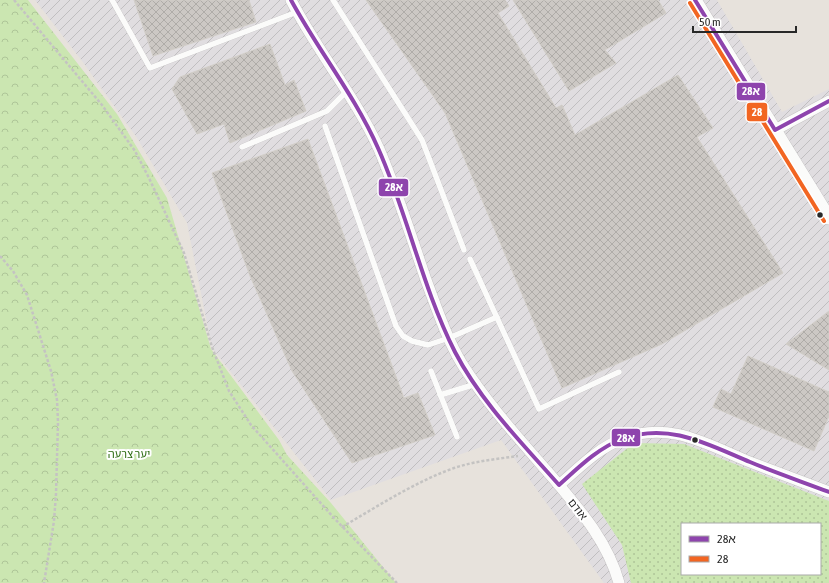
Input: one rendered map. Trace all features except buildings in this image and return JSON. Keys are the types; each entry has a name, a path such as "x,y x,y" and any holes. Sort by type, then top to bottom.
{"street":[{"name":"אודם","path":"291,0 297,12 348,91 372,135 384,162 440,318 460,359 496,412 579,508 600,538 616,570 619,583"},
{"path":"695,0 829,218"},
{"path":"775,130 829,101"},
{"path":"559,485 608,446 636,434 668,432 687,436 774,472 829,492"}],"lane":[{"path":"112,0 150,68 297,12"},
{"path":"333,0 422,140 464,250"},
{"path":"242,147 327,110 348,91"},
{"path":"326,126 396,326 402,336 412,341 428,345 449,338 497,317"},
{"path":"470,259 539,409 619,372"},
{"path":"431,371 457,437"},
{"path":"440,395 476,384"}],"path":[{"path":"14,0 102,105 135,151 184,253 212,347 229,391 250,426 342,527 397,583"},
{"path":"0,256 13,271 28,295 51,371 57,400 58,422 56,494 54,521 44,583"},
{"path":"342,527 408,489 455,468 490,460 519,456 534,456"}],"shaded area":[{"path":"35,0 717,0 782,112 829,89 829,583 604,583 501,440 331,500 212,348 187,223 137,138 82,61"}],"green space":[{"name":"יער צרעה","path":"0,0 28,0 117,114 167,198 211,349 279,440 287,455 331,503 396,583 0,583"},
{"path":"634,443 684,444 829,501 829,583 631,583 622,545 582,484"}],"transit line":[{"name":"28א","path":"291,0 358,110 378,148 389,173 433,302 455,352 477,388 503,422 559,485 589,459 613,443 639,434 656,433 688,437 703,442 760,466 829,492"},
{"name":"28א","path":"695,0 775,130 829,101"},
{"name":"28","path":"690,3 824,221"}]}
